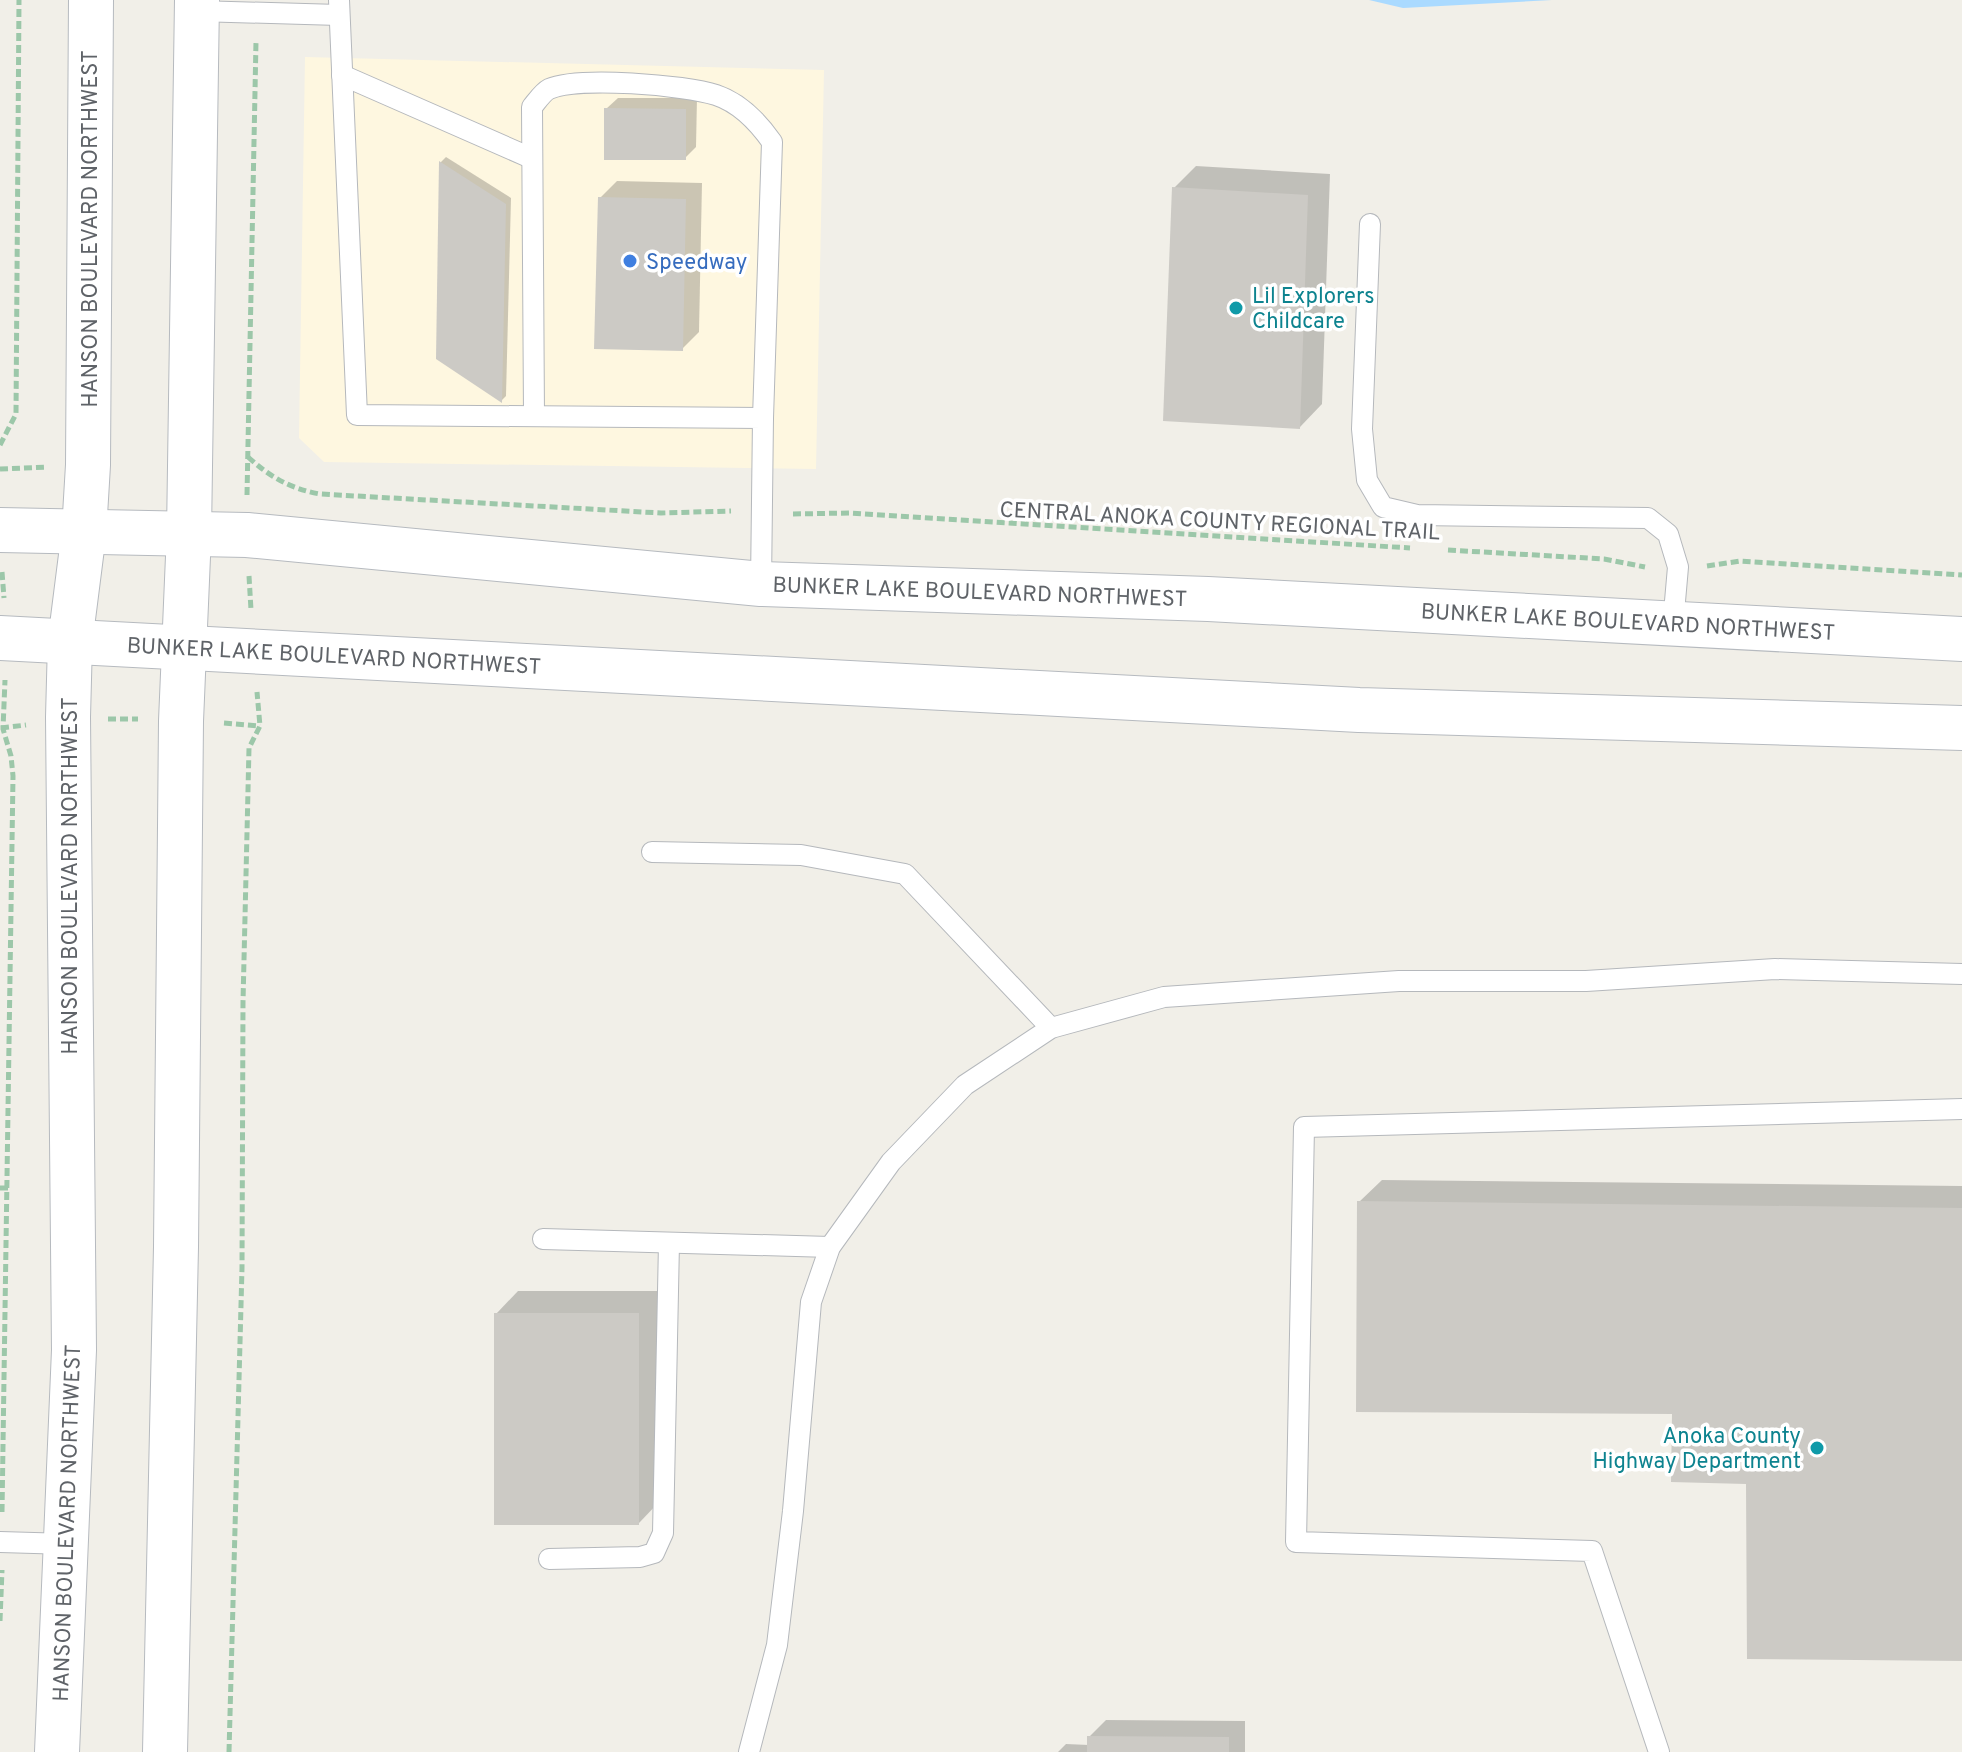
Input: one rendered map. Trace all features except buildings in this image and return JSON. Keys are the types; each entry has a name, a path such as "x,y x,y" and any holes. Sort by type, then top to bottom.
{"main road":[{"name":"HANSON BOULEVARD NORTHWEST","path":"57,1752 74,1350 68,717 70,642 84,532 88,465 91,0"},
{"path":"165,1752 180,1047 181,721 189,533 197,6"},
{"name":"BUNKER LAKE BOULEVARD NORTHWEST","path":"0,530 247,535 761,584 1208,599 1962,639"},
{"name":"BUNKER LAKE BOULEVARD NORTHWEST","path":"0,638 1359,710 1962,728"}],"lane":[{"path":"197,6 339,7 357,415 763,418"},
{"path":"342,75 531,158"},
{"path":"534,415 532,107 547,90 570,84 679,89 718,96 755,118 772,142 761,584"},
{"path":"1370,224 1362,429 1367,480 1383,507 1417,515 1648,518 1668,534 1678,567 1673,624"},
{"path":"652,852 801,855 905,874 1051,1028"},
{"path":"749,1752 777,1645 793,1511 811,1302 830,1247 891,1162 965,1085 1051,1028 1164,997 1399,981 1586,981 1775,969 1962,974"},
{"path":"1659,1752 1592,1551 1296,1542 1304,1127 1962,1109"},
{"path":"543,1239 830,1247"},
{"path":"549,1559 640,1557 654,1553 663,1533 669,1243"},
{"path":"1,1542 68,1544"}],"path":[{"path":"0,445 16,414 19,0"},
{"path":"229,1752 242,1268 243,1002 249,748 260,726 247,535 256,56"},
{"path":"248,456 285,484 320,494 661,513 733,511"},
{"name":"CENTRAL ANOKA COUNTY REGIONAL TRAIL","path":"790,514 850,513 1414,548"},
{"name":"CENTRAL ANOKA COUNTY REGIONAL TRAIL","path":"1446,550 1604,559 1647,567"},
{"path":"1711,566 1740,561 1962,575"},
{"path":"0,1621 13,776 11,756 1,729 68,717 260,726"},
{"path":"0,1188 8,1188"}],"shaded area":[{"path":"305,57 824,70 816,469 324,462 299,438"}],"water":[{"path":"1369,0 1552,0 1403,8"}],"place":[{"name":"Speedway","path":"630,261"},
{"name":"Lil Explorers Childcare","path":"1236,308"},
{"name":"Anoka County Highway Department","path":"1817,1448"}]}
